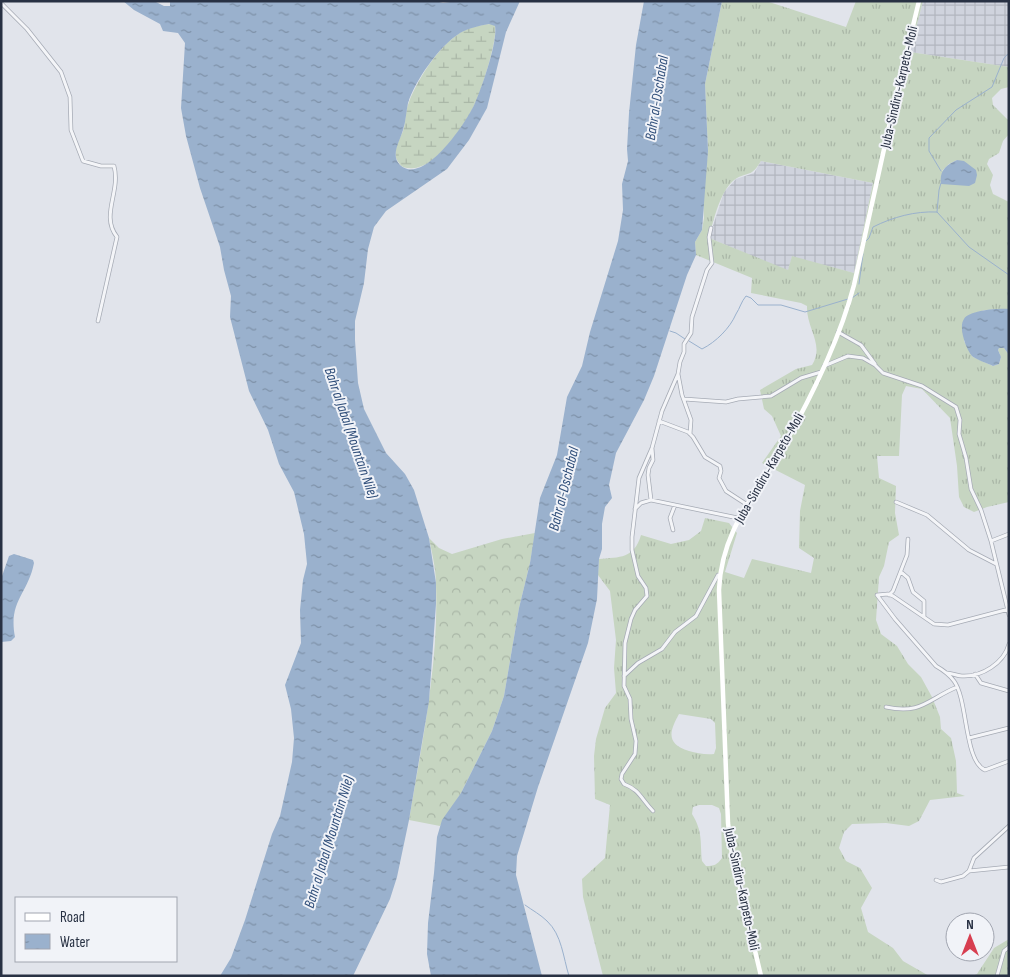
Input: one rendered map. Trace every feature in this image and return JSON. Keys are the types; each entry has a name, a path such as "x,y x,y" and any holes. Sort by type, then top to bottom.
{"main road":[{"name":"Juba-Sindiru-Karpeto-Moli","path":"760,976 732,854 728,823 719,584 724,555 738,518 781,450 810,396 838,332 854,285 919,1"}],"street":[{"path":"1,3 28,29 61,72 70,97 71,130 82,161 101,166 114,166 116,172 109,216 112,230 118,237 98,321"},
{"path":"652,811 640,793 634,787 624,784 621,779 622,774 635,754 636,741 630,719 630,699 624,686 624,647 628,627 635,610 647,596 646,588 638,576 632,550 635,509 639,478 652,448 662,411 678,374 684,352 684,344 691,333 692,317 712,260 709,236 711,228"},
{"path":"838,332 861,345 875,365"},
{"path":"824,366 848,356 864,358 886,375 898,377 922,386 956,407 959,411 959,434 966,458 971,488 981,510 991,541 1009,615"},
{"path":"684,400 726,402 771,396 801,378 821,372"},
{"path":"678,374 691,420 690,434"},
{"path":"659,421 690,434 705,457 720,466 719,478 726,492 746,504"},
{"path":"651,500 648,475 653,460 652,448"},
{"path":"635,509 641,503 651,500 738,518"},
{"path":"896,502 927,515 969,550 996,564"},
{"path":"673,530 670,518 676,505"},
{"path":"991,541 1009,534"},
{"path":"890,595 901,572 908,539"},
{"path":"901,572 908,578 913,592 924,601 924,617"},
{"path":"624,676 638,663 662,649 675,632 696,616 718,575"},
{"path":"1008,609 948,626 934,624 890,595 877,595 936,666 954,680 973,755 980,768 986,770 1009,761"},
{"path":"1004,657 1009,644"},
{"path":"946,673 963,676 975,674 992,667 1004,657 1009,656"},
{"path":"975,674 981,683 1009,691"},
{"path":"886,707 906,710 917,708 957,687"},
{"path":"970,738 1009,728"},
{"path":"936,880 941,882 963,876 969,871 974,858 1009,826"},
{"path":"969,871 1009,867"},
{"path":"997,976 1004,951 1009,947"}],"shaded area":[{"path":"923,1 1009,1 1009,67 910,52"},
{"path":"761,161 873,183 854,273 792,257 788,271 709,238 724,192 736,179 754,173"}],"green space":[{"path":"722,1 766,1 846,27 856,1 923,1 910,52 1009,67 1009,87 1001,89 992,98 993,105 1009,121 1009,134 1003,141 999,153 989,159 987,164 993,175 990,185 993,194 1009,202 1009,309 985,310 975,313 964,341 973,357 993,366 999,364 1001,357 999,348 1004,348 1009,355 1009,502 974,512 964,507 959,497 957,466 950,418 922,389 906,386 902,395 899,456 877,456 879,478 896,486 895,513 899,535 889,542 884,566 879,577 876,620 881,634 897,646 908,664 921,677 932,697 940,717 941,729 951,738 956,761 957,793 965,796 930,800 919,821 909,826 886,823 852,824 844,832 839,848 846,861 860,868 872,888 861,908 868,932 893,948 903,961 929,976 603,976 583,897 582,879 605,858 610,805 595,799 594,756 596,739 605,708 616,693 614,668 616,640 610,591 598,575 599,559 620,557 630,553 638,543 641,535 671,544 689,540 701,531 705,518 729,523 737,533 725,572 744,578 752,559 811,573 814,558 799,548 800,511 805,485 762,463 781,436 772,416 764,409 760,390 796,369 812,365 817,350 816,343 807,314 807,306 801,303 751,293 752,278 696,255 695,242 702,230 704,218 703,198 708,151 705,84","holes":["957,160 969,166 942,171 949,164","761,161 873,183 854,273 792,256 788,270 709,238 718,205 726,189 731,182 755,169","679,714 711,719 715,723 716,748 714,754 692,752 676,745 672,737 673,726","712,805 719,808 721,814 722,858 717,864 706,866 702,861 698,826 692,814 693,807"]},
{"path":"493,24 495,26 494,42 485,78 477,99 463,125 447,146 428,163 419,167 408,168 402,166 397,159 396,147 403,131 407,109 413,92 432,60 458,34 473,27"},
{"path":"535,533 519,608 504,696 492,731 461,793 440,826 409,820 424,732 435,643 436,578 429,538 439,548 452,554 502,539"},
{"path":"1009,939 1009,976 972,976 977,974 985,962 995,962 995,947"}],"water":[{"name":"Bahr al Jabal (Mountain Nile)","path":"123,1 154,1 164,6 170,6 170,1 435,1 443,3 457,1 520,1 506,32 487,108 469,140 447,169 386,211 374,227 368,249 364,283 355,321 358,383 364,409 386,453 405,474 414,490 429,538 436,583 436,604 429,701 409,820 397,877 390,899 353,976 220,976 231,958 272,834 280,816 292,762 294,738 291,709 285,685 301,643 300,610 303,580 307,564 304,534 294,492 279,464 268,430 249,391 230,317 231,296 220,247 200,188 186,136 181,108 185,43 178,33 163,31 160,24 134,10","holes":["489,24 495,26 492,53 485,76 475,103 464,123 444,149 432,160 421,167 410,169 400,165 397,161 396,152 411,94 422,75 444,46 460,33 470,28"]},
{"name":"Bahr al-Dschabal","path":"644,1 722,1 705,84 708,151 702,230 695,242 696,255 687,275 654,376 644,400 616,453 609,485 612,498 605,507 602,524 602,549 599,559 597,599 588,643 538,787 517,856 516,875 542,976 431,976 427,954 428,923 437,837 442,820 461,793 492,731 504,696 519,608 530,563 540,498 557,455 567,397 582,366 590,332 618,241 623,210 622,184 628,161 629,113 636,45"},
{"path":"957,160 964,161 976,170 975,183 969,186 941,184 941,175 944,169"},
{"path":"992,309 1009,309 1009,355 1004,348 999,348 1001,357 999,364 993,366 972,356 963,338 962,323 964,319 978,312"},
{"path":"14,554 33,560 34,563 28,583 16,606 14,615 15,637 11,641 1,642 1,579 9,556"}],"waterway":[{"path":"941,171 929,151 929,138 956,110 992,87 1004,58 1009,53"},
{"path":"937,212 941,183"},
{"path":"866,241 873,227 881,223 912,214 937,212 969,247 1009,275"},
{"path":"859,284 863,254"},
{"path":"852,298 859,293"},
{"path":"689,341 702,349 712,343 730,324 746,296 758,305 781,305 805,312 848,299"},
{"path":"670,331 685,339"},
{"path":"525,905 545,919 556,933 569,976"}]}
